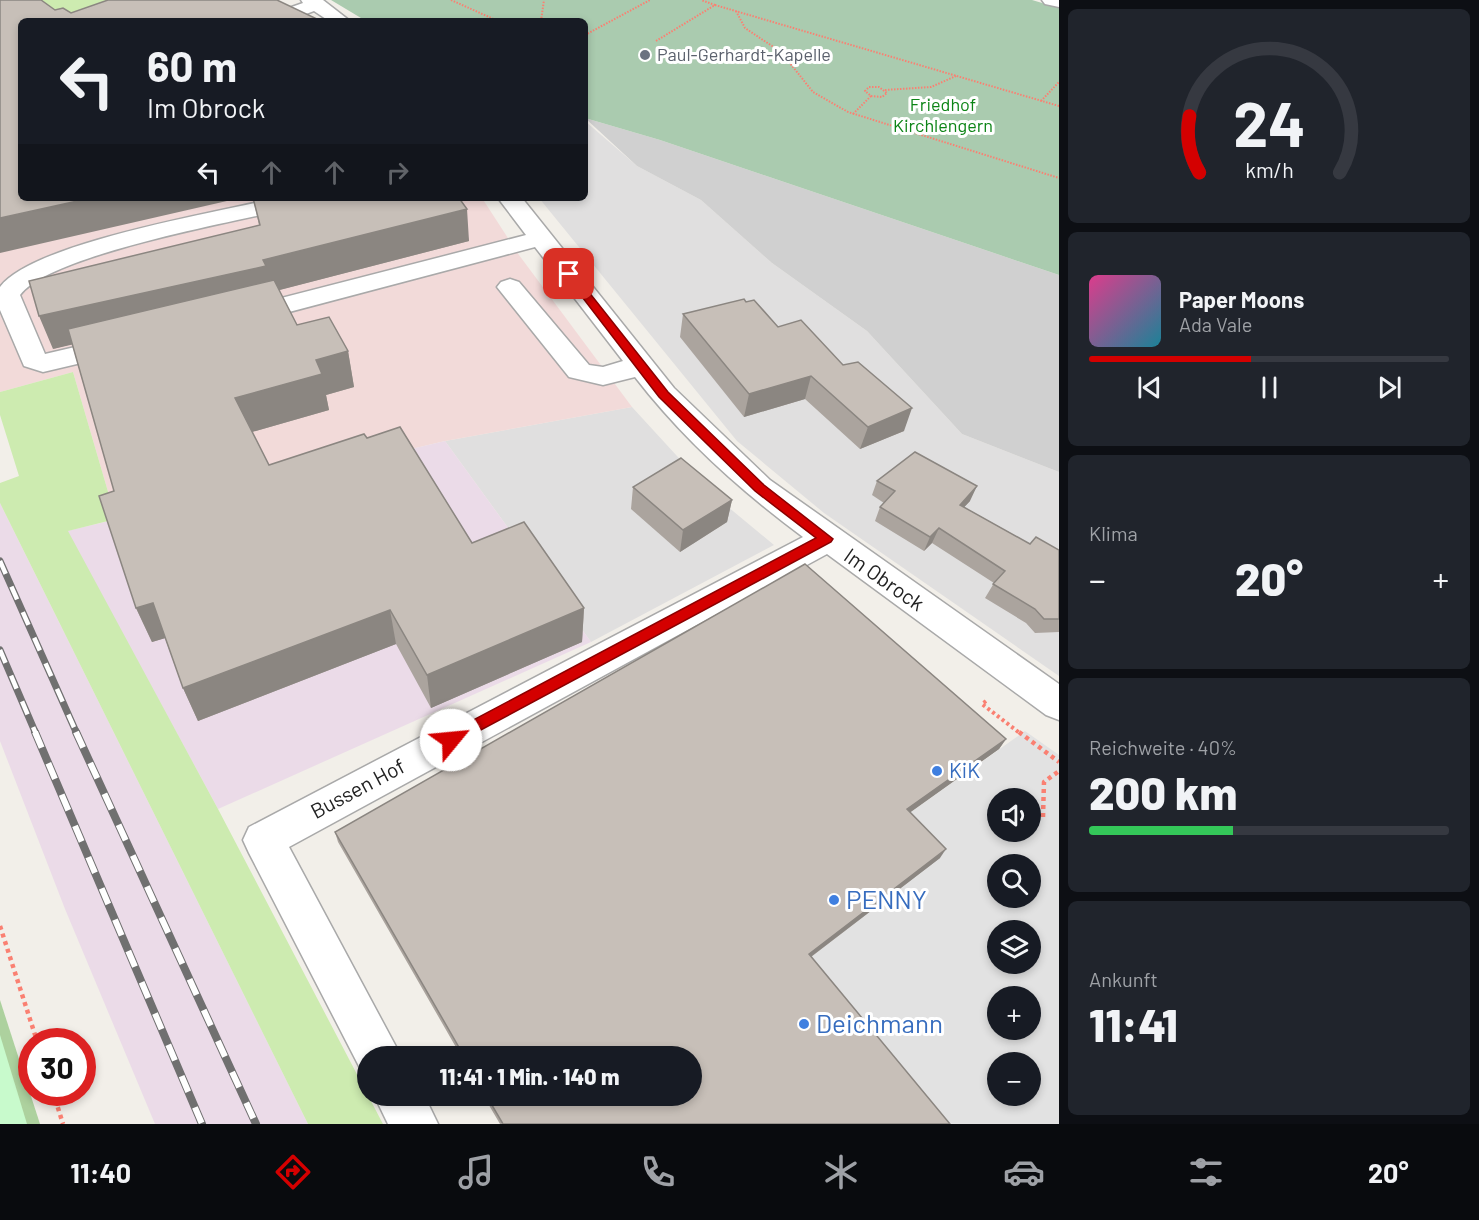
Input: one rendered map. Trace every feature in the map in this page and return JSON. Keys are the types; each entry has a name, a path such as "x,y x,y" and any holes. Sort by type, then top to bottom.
{"street":[{"path":"1051,0 1059,2"},
{"path":"277,18 314,2 337,18"},
{"path":"143,340 43,363 34,360 7,295 20,280 67,257 94,248 294,201"},
{"name":"Im Obrock","path":"512,201 664,395 751,480 827,539 1059,704"},
{"path":"221,322 541,238"},
{"path":"510,287 579,371 593,378 616,375 640,364"},
{"name":"Bussen Hof","path":"373,1046 263,840 827,539"},
{"path":"404,1106 414,1124"}],"path":[{"path":"451,0 491,18"},
{"path":"541,18 544,0"},
{"path":"588,33 650,0"},
{"path":"700,0 1059,106"},
{"path":"656,41 716,5"},
{"path":"736,11 745,28 781,52 813,92 853,114 1059,178"},
{"path":"885,90 887,93 885,96 871,96 866,93 867,88 922,89 945,84 956,75"},
{"path":"1041,100 1059,82"},
{"path":"853,114 871,96"},
{"path":"1043,818 1044,782 1059,771"},
{"path":"0,926 33,1028"},
{"path":"57,1106 63,1124"}],"shaded area":[{"path":"0,52 18,177 18,201 484,201 519,255 632,407 445,441 116,519 73,372 0,392"},
{"path":"588,119 660,140 1059,275 1059,472 962,434 867,331 772,263 701,200 637,166"},
{"path":"588,124 637,166 701,200 772,263 867,331 962,434 1059,472 1059,676 824,513 737,441 541,201 588,201"},
{"path":"632,407 710,492 774,545 591,642 445,441"},
{"path":"445,441 591,642 218,809 67,531"},
{"path":"0,503 308,1124 155,1124 65,909 0,741"},
{"path":"1025,731 1059,755 1059,1124 937,1124 804,962 939,858 901,819"}],"green space":[{"path":"29,0 112,0 126,10 18,19 0,10"},
{"name":"Friedhof Kirchlengern","path":"331,0 1032,0 1059,8 1059,275 660,140 588,119 588,18 361,18"},
{"path":"73,372 116,519 68,531 218,809 357,1074 357,1106 374,1106 383,1124 308,1124 0,503 0,483 19,476 0,415 0,392"},
{"path":"0,1000 18,1056 18,1106 34,1106 40,1124 0,1124"},
{"path":"0,1035 18,1094 18,1106 22,1106 27,1124 0,1124"}],"building":[{"path":"0,0 41,0 55,10 63,8 71,13 108,0 277,0 315,18 18,18 18,201 77,201 0,218"},
{"path":"254,201 461,201 467,209 263,260 266,266 39,316 29,281 260,225"},
{"path":"274,280 297,325 329,317 348,351 316,360 322,374 235,398 269,465 364,434 367,438 400,427 472,543 524,522 584,608 427,675 390,610 183,688 153,603 136,608 99,496 114,491 68,329"},
{"path":"744,299 746,302 754,300 778,327 801,320 843,365 858,362 912,408 868,427 811,376 749,394 683,314"},
{"path":"915,452 977,486 960,505 1030,544 1036,537 1059,550 1059,619 1044,619 1035,609 993,584 1005,571 939,528 930,537 880,507 895,491 877,481"},
{"path":"681,458 732,500 683,530 633,487"},
{"path":"805,564 1006,739 907,809 946,849 809,954 950,1124 503,1124 492,1106 702,1106 702,1046 458,1046 335,832"}],"railway":[{"path":"0,561 77,734"},
{"path":"0,650 36,734"},
{"path":"35,732 202,1124"},
{"path":"76,732 256,1124"}],"place":[{"name":"Paul-Gerhardt-Kapelle","path":"645,55"},
{"name":"KiK","path":"937,771"},
{"name":"PENNY","path":"834,900"},
{"name":"Deichmann","path":"804,1024"}],"route":[{"path":"451,740 827,539 759,488 664,395 569,274"}]}
